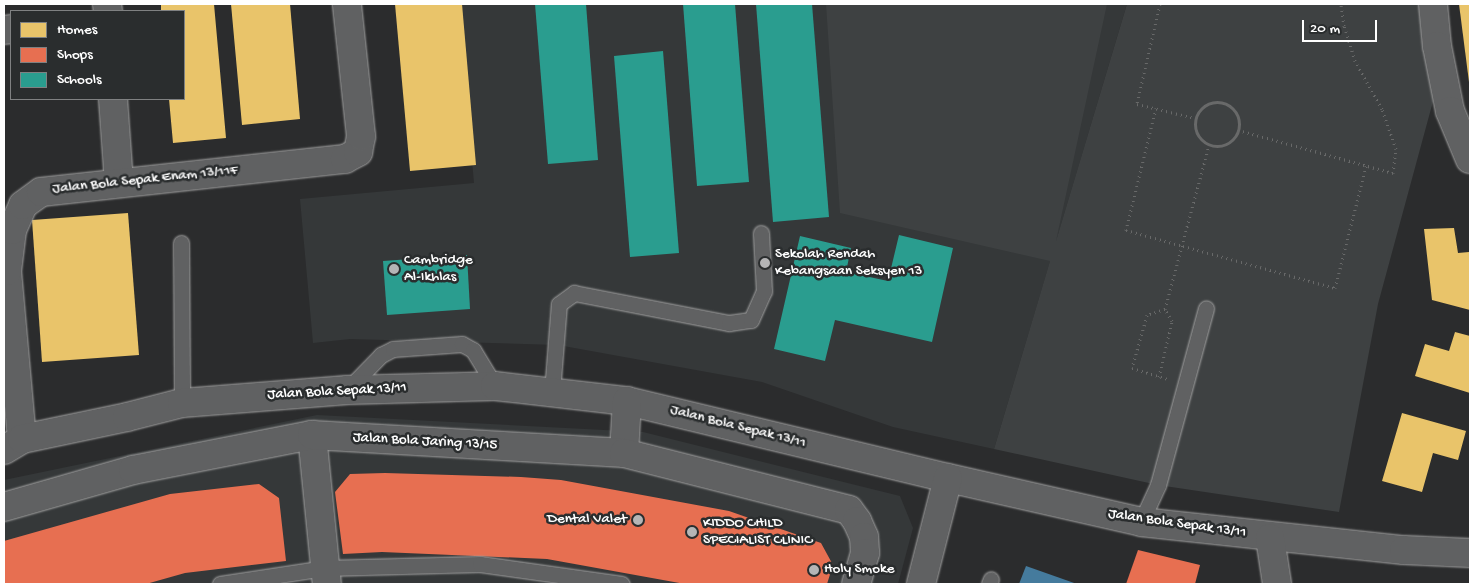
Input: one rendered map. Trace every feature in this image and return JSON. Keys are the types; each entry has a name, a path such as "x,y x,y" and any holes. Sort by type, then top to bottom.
{"street":[{"name":"Jalan Bola Sepak Enam 13/11F","path":"13,444 6,272 12,230 23,205 41,192 119,182 345,160 358,152 360,136 347,4"},
{"path":"1433,4 1437,46 1450,111 1470,159"},
{"path":"113,100 119,182"},
{"name":"Jalan Bola Sepak 13/11","path":"13,444 127,418 182,403 347,390 495,386 627,400 948,478 1141,522 1270,538 1404,550 1470,553"},
{"path":"624,453 627,400"},
{"path":"312,435 325,576"},
{"name":"Jalan Bola Jaring 13/15","path":"7,499 133,470 312,435 624,453 849,510 857,521 864,537 865,553 856,584"},
{"path":"921,584 948,478"},
{"path":"1270,538 1277,584"}],"lane":[{"path":"552,392 559,304 574,293 729,323 751,320 764,291 762,233"},
{"path":"181,243 182,403"},
{"path":"1141,522 1158,485 1206,308"},
{"path":"347,390 381,355 393,348 462,344 473,350 495,386"},
{"path":"220,584 480,564 622,584"}],"path":[{"path":"1160,4 1137,104 1196,118"},
{"path":"1238,130 1393,173 1396,149 1382,109 1355,61 1344,26 1340,4"},
{"path":"1215,101 1224,103 1232,108 1238,119 1238,130 1230,142 1221,145 1210,144 1200,138 1196,128 1196,118 1203,106 1215,101"},
{"path":"1156,108 1126,230 1335,288 1366,166"},
{"path":"1159,376 1172,321 1165,309 1210,144"},
{"path":"1165,309 1147,315 1132,368 1185,384"}],"shaded area":[{"name":"Sekolah Rendah Kebangsaan Seksyen 13","path":"458,4 1127,4 994,449 893,427 762,382 558,345 350,339 313,343 300,199 474,183"},
{"path":"826,4 1107,4 1056,241 1127,4 1427,4 1435,94 1378,304 1339,512 1158,485 994,449 1050,261 840,213"},
{"path":"317,415 643,432 900,496 913,528 898,584 4,584 4,480"}],"building: Homes":[{"path":"161,4 214,4 226,138 173,143 169,100 185,100 185,10 161,10"},
{"path":"231,4 290,4 300,119 242,125"},
{"path":"395,4 462,4 476,165 410,171"},
{"path":"1459,4 1470,4 1470,82 1469,82"},
{"path":"128,213 139,355 42,362 32,220"},
{"path":"1454,228 1458,253 1469,252 1470,310 1432,300 1424,229"},
{"path":"1455,332 1470,336 1470,393 1415,376 1425,344 1449,351"},
{"path":"1402,413 1466,431 1458,460 1433,453 1422,492 1382,481"}],"building: Shops":[{"path":"385,473 561,480 729,511 821,543 833,565 827,584 685,584 547,559 382,552 343,554 335,492 350,474"},
{"path":"259,484 279,498 286,561 185,573 146,584 4,584 4,541 170,494"},
{"path":"1138,550 1200,565 1195,584 1126,584"}],"building: Schools":[{"path":"535,4 586,4 598,160 548,164"},
{"path":"683,4 735,4 749,182 697,186"},
{"path":"756,4 812,4 829,217 773,222"},
{"path":"663,51 679,253 630,257 614,56"},
{"path":"899,235 953,248 932,342 835,320 825,361 774,349 800,236 851,248 846,272 888,281"},
{"path":"467,255 470,309 387,315 383,261"}],"building: Public":[{"path":"1026,566 1077,584 1019,584"}],"place":[{"name":"Sekolah Rendah Kebangsaan Seksyen 13","path":"765,263"},
{"name":"Cambridge Al-Ikhlas","path":"394,269"},
{"name":"Dental Valet","path":"638,520"},
{"name":"KIDDO CHILD SPECIALIST CLINIC","path":"692,532"},
{"name":"Holy Smoke","path":"814,570"}]}
